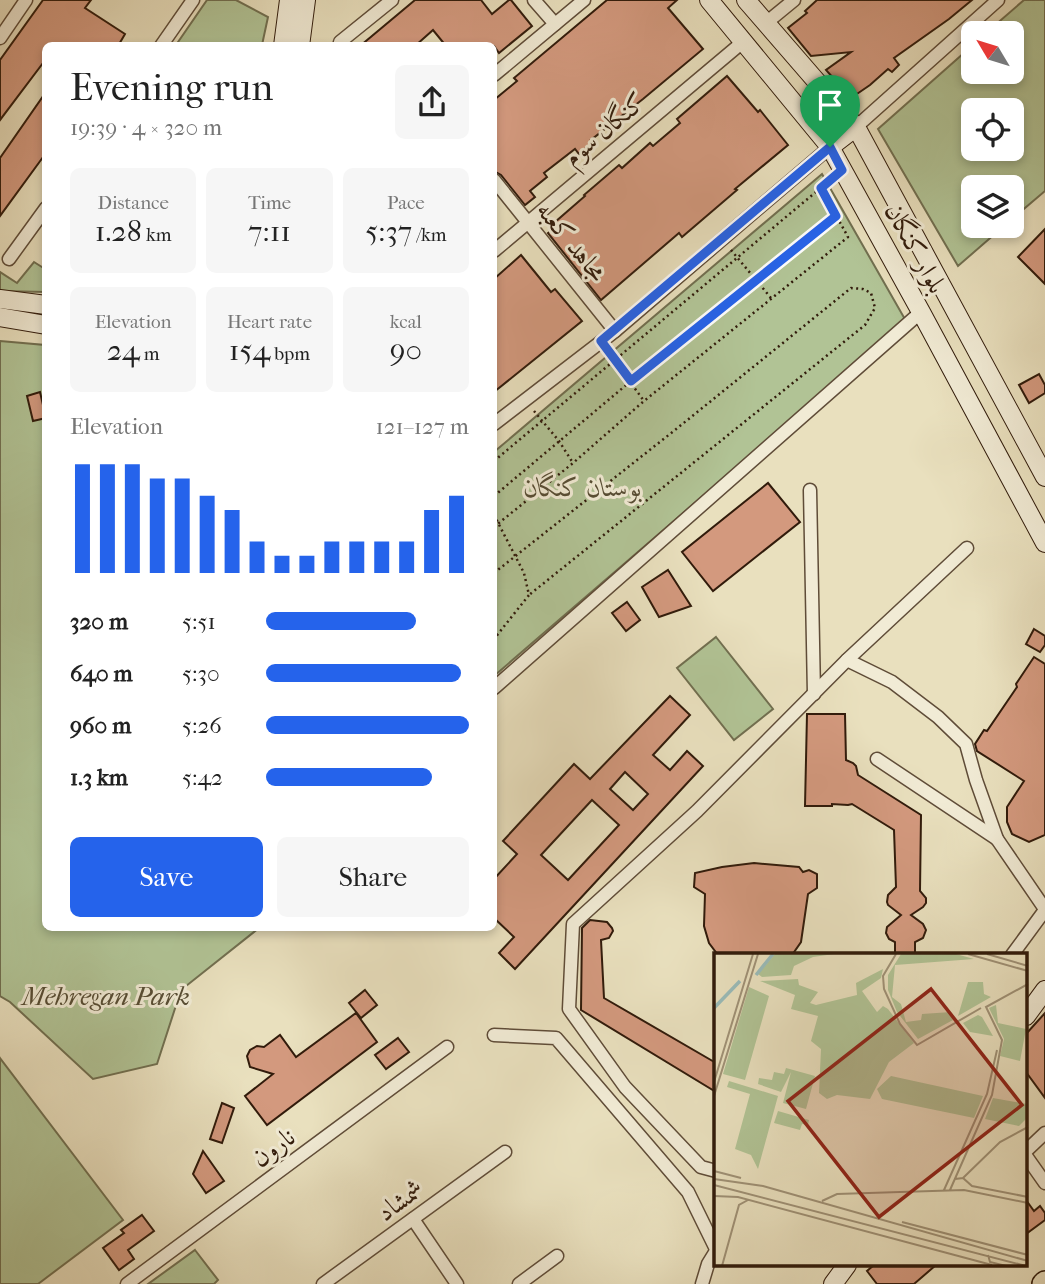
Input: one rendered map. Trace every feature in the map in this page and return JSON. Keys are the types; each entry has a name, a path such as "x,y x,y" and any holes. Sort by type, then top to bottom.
{"main road":[{"path":"284,42 289,0"},
{"path":"298,0 306,0 301,42"},
{"name":"بلوار کنگان","path":"709,0 830,147 922,312 1045,543"},
{"name":"بلوار کنگان","path":"746,0 856,127 1045,477"},
{"path":"830,147 856,127"},
{"path":"0,299 42,304"},
{"path":"0,317 42,324"},
{"path":"1028,1013 1045,990"},
{"path":"833,1284 846,1266"}],"street":[{"path":"0,38 26,0"},
{"path":"163,42 193,0"},
{"path":"340,42 392,0"},
{"path":"534,0 555,24"},
{"path":"497,72 584,0"},
{"path":"766,23 794,0"},
{"path":"856,127 998,0"},
{"name":"کنگان سوم","path":"497,248 744,41"},
{"path":"497,422 615,331 830,147"},
{"name":"مجاهد کعبه","path":"497,184 615,331"},
{"path":"9,259 42,214"},
{"path":"497,685 922,312"},
{"path":"810,490 814,694"},
{"path":"714,1170 701,1167 625,1087 569,1009 573,924 696,811 847,660 967,548"},
{"path":"847,660 892,682 938,716 966,744 997,839 1045,910 1013,953"},
{"path":"877,759 997,839"},
{"path":"494,1035 556,1038 688,1192 714,1246"},
{"name":"نارون","path":"127,1284 447,1047"},
{"path":"1028,1152 1045,1133"},
{"name":"شمشاد","path":"323,1284 505,1152"},
{"path":"1028,1157 1045,1183"},
{"path":"412,1219 457,1284"},
{"path":"702,1284 714,1254"},
{"path":"519,1284 557,1256"}],"path":[{"path":"497,458 842,170"},
{"path":"529,595 524,573 498,523 848,237 821,188"},
{"path":"497,493 631,381 836,216"},
{"path":"723,239 771,299"},
{"path":"497,571 850,288 872,293 875,307 865,326 529,595 497,635"},
{"path":"601,341 644,401"},
{"path":"526,400 573,463"}],"green space":[{"path":"207,0 236,0 268,17 263,42 178,42"},
{"path":"1024,0 1045,0 1045,191 1024,209 1024,175 961,175 961,238 990,238 958,266 878,129 961,56 961,84 1024,84 1024,21 1000,21"},
{"name":"بوستان کنگان","path":"822,174 906,321 497,673 497,449"},
{"path":"34,262 42,267 42,292 0,291 0,272 17,283"},
{"name":"Mehregan Park","path":"0,341 42,345 42,931 255,931 181,990 157,1064 93,1079 10,1002 0,996"},
{"path":"716,637 773,709 734,740 677,668"},
{"path":"0,1058 123,1220 38,1284 0,1284"},
{"path":"195,1250 218,1280 214,1284 148,1284"}],"building":[{"path":"43,0 91,0 85,8 125,34 120,42 42,42 42,64 0,120 0,60"},
{"path":"415,0 481,0 492,14 511,0 532,26 499,53 497,42 443,42 433,30 420,42 365,42"},
{"path":"607,0 677,0 668,8 703,49 591,140 594,141 579,154 575,149 544,173 547,177 530,191 535,197 525,205 497,173 497,98 517,81 514,78"},
{"path":"817,0 972,0 894,58 899,65 892,72 888,69 851,98 826,70 851,52 811,56 788,28 807,13 805,11"},
{"path":"727,76 758,112 760,110 788,145 682,237 679,233 601,300 548,233 557,225 554,223 584,195 619,165 622,168 650,143 653,146 680,123 677,119"},
{"path":"42,98 42,158 0,216 0,158"},
{"path":"1045,229 1045,284 1018,257"},
{"path":"521,255 551,292 555,289 582,321 497,390 497,276"},
{"path":"1039,374 1045,385 1045,393 1029,403 1019,385"},
{"path":"40,392 42,419 33,421 27,396"},
{"path":"768,483 800,522 713,591 682,552"},
{"path":"668,570 691,606 659,617 642,587"},
{"path":"627,602 640,620 626,631 612,613"},
{"path":"1034,629 1045,636 1045,645 1040,652 1026,644"},
{"path":"1034,657 1045,664 1045,835 1029,842 1012,834 1007,822 1007,807 1024,781 977,751 975,744 1017,687 1016,684"},
{"path":"670,696 690,715 653,755 670,770 687,751 703,766 515,969 499,953 514,937 497,921 497,876 517,854 503,841 574,764 590,779","holes":["625,772 648,794 633,810 610,789","592,800 619,825 568,880 541,855"]},
{"path":"807,714 845,714 846,760 856,766 858,775 921,815 920,891 926,898 926,903 911,915 923,924 926,930 923,938 915,942 915,953 895,953 895,942 889,939 886,933 887,927 901,915 887,902 888,895 896,887 894,830 852,804 805,806"},
{"path":"754,863 799,867 803,872 809,870 817,874 817,888 808,894 801,942 793,953 716,953 709,943 704,926 705,894 694,887 695,873"},
{"path":"590,920 607,922 613,931 609,938 601,940 604,998 714,1062 714,1091 581,1010 582,928"},
{"path":"365,990 377,1005 361,1018 349,1003"},
{"path":"356,1013 377,1042 267,1125 245,1096 273,1074 250,1067 247,1056 250,1050 257,1046 264,1047 280,1035 296,1057"},
{"path":"1045,1013 1045,1098 1028,1075 1028,1032"},
{"path":"398,1038 409,1052 386,1069 375,1055"},
{"path":"222,1103 234,1108 222,1143 210,1139"},
{"path":"203,1151 224,1181 206,1193 193,1174"},
{"path":"1028,1203 1034,1211 1040,1206 1045,1213 1045,1220 1028,1233"},
{"path":"142,1215 154,1231 128,1250 134,1259 119,1270 103,1248 124,1233 121,1230"},
{"path":"873,1266 935,1266 914,1284 877,1284 867,1271"}],"route":[{"path":"830,147 842,170 821,188 836,216 631,381 601,341 830,147"}]}
